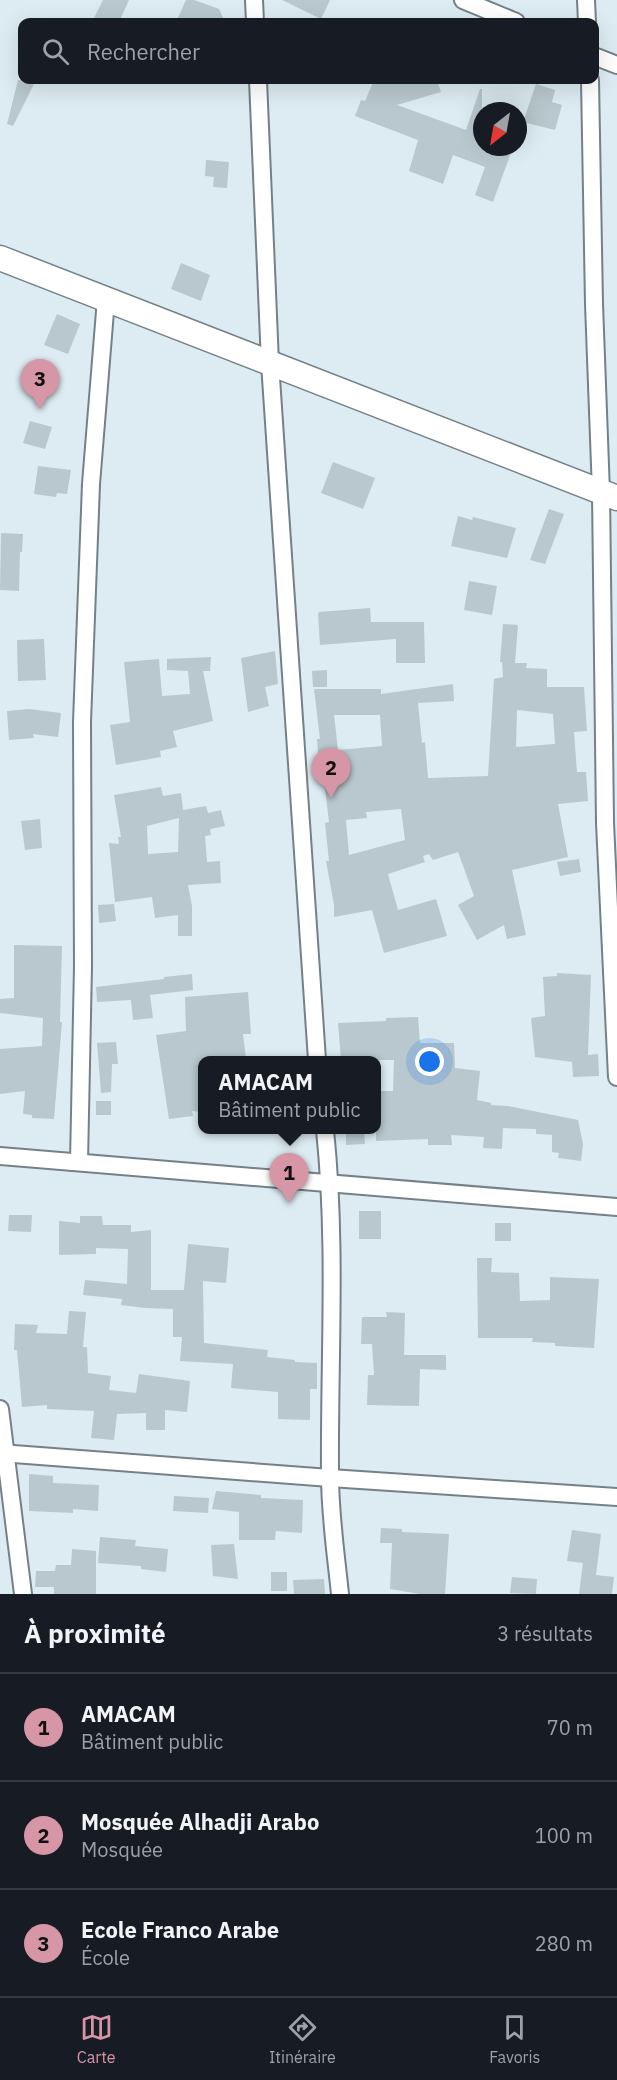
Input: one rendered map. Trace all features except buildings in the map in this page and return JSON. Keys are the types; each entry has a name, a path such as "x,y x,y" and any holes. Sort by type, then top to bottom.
{"street":[{"path":"254,0 255,18"},
{"path":"463,0 506,18"},
{"path":"586,0 588,18"},
{"path":"599,58 617,65"},
{"path":"258,84 270,363 317,1056"},
{"path":"590,84 594,304 609,495 605,822 617,1077"},
{"path":"0,258 609,495"},
{"path":"79,1162 83,966 82,722 91,484 106,299"},
{"path":"325,1134 331,1183 333,1344 330,1478 340,1594"},
{"path":"0,1156 617,1207"},
{"path":"0,1408 2,1453 23,1594"},
{"path":"2,1453 617,1497"}],"place":[{"name":"Ecole Franco Arabe","path":"40,409"},
{"name":"Mosquée Alhadji Arabo","path":"331,798"},
{"name":"AMACAM","path":"289,1203"}]}
